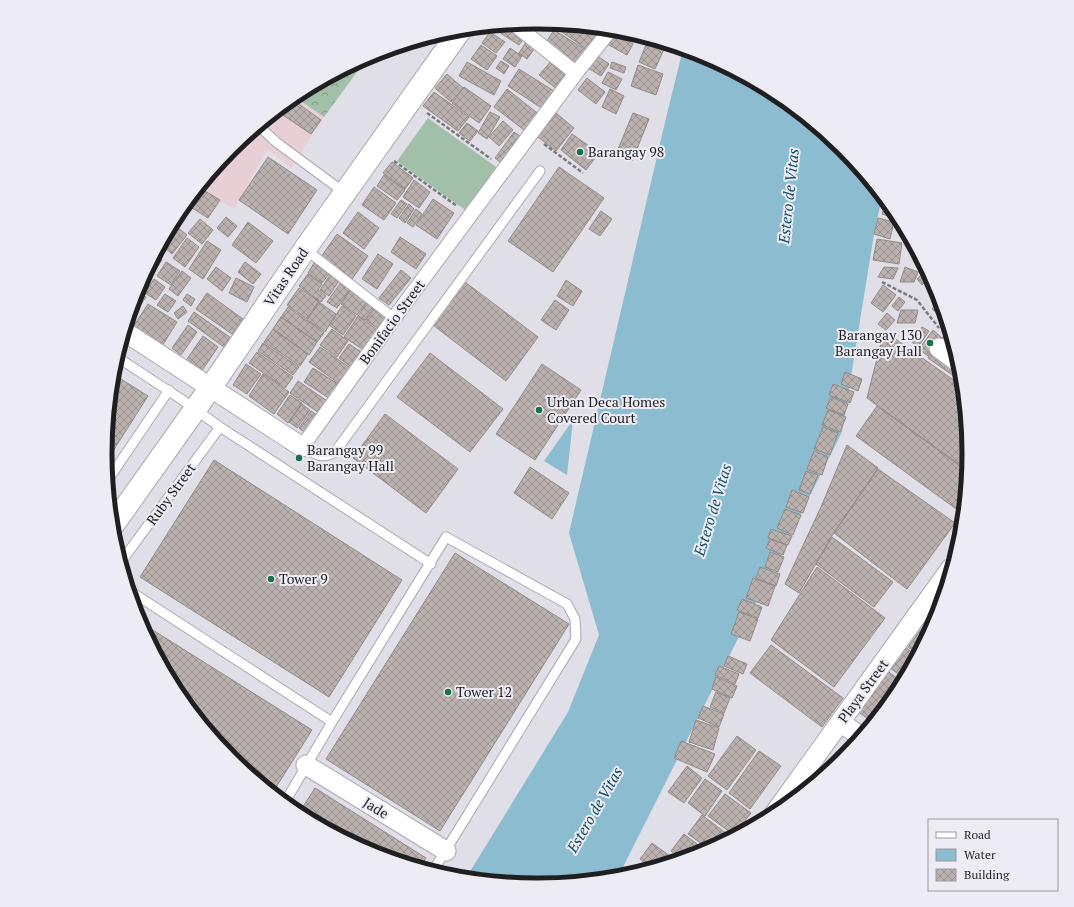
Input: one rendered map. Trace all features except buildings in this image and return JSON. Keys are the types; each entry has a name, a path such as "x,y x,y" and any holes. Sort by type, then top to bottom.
{"street":[{"path":"521,30 576,73"},
{"name":"Bonifacio Street","path":"302,447 470,215 606,35"},
{"name":"Vitas Road","path":"118,517 196,409 305,249 455,37"},
{"path":"130,335 302,447"},
{"path":"939,348 950,356"},
{"name":"Playa Street","path":"787,796 942,581"},
{"path":"840,722 856,733"},
{"name":"Jade","path":"306,765 446,851"}],"lane":[{"path":"263,130 276,142 345,193"},
{"path":"302,447 318,456 328,456 335,452 540,171"},
{"path":"305,249 394,318"},
{"path":"123,360 169,390 220,427 431,564"},
{"path":"113,473 169,390"},
{"name":"Ruby Street","path":"125,556 220,427"},
{"path":"287,796 431,564 446,537 567,604 575,619 576,639 436,866"},
{"path":"137,596 332,722"}],"path":[{"path":"410,101 505,169"},
{"path":"531,134 583,173"},
{"path":"376,149 470,215"},
{"path":"882,282 917,300 944,335 939,348"}],"shaded area":[{"path":"301,101 324,117 291,168 267,149 234,209 203,191 237,153 257,134"}],"green space":[{"path":"360,68 324,117 301,101 325,86"},
{"path":"428,118 499,169 468,212 397,161"}],"water":[{"name":"Estero de Vitas","path":"682,55 699,61 749,86 773,101 817,134 856,174 880,204 874,234 842,432 622,870 565,877 537,878 509,877 470,872 568,712 599,635 569,533"},
{"path":"573,420 567,475 544,461"}],"place":[{"name":"Barangay 98","path":"580,152"},
{"name":"Barangay 130 Barangay Hall","path":"930,343"},
{"name":"Urban Deca Homes Covered Court","path":"539,410"},
{"name":"Barangay 99 Barangay Hall","path":"299,458"},
{"name":"Tower 9","path":"271,579"},
{"name":"Tower 12","path":"448,692"}]}
